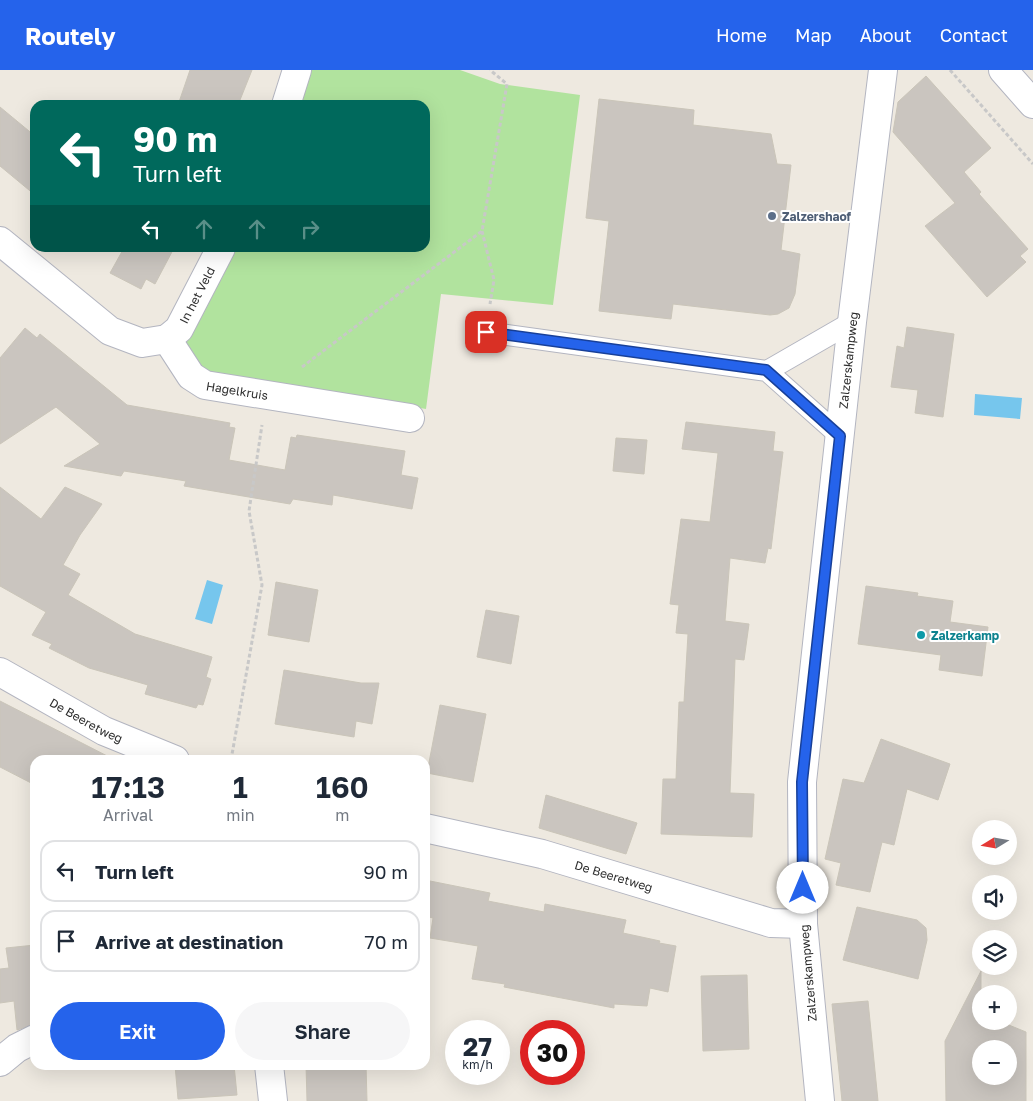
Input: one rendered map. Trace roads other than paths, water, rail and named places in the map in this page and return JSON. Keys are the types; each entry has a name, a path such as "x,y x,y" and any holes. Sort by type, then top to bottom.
{"street":[{"path":"288,100 297,70"},
{"name":"Zalzerskampweg","path":"820,1101 803,924 802,782 852,322 883,70"},
{"path":"1004,70 1033,104"},
{"path":"0,241 110,331 142,343 167,339"},
{"name":"In het Veld","path":"167,339 179,329 219,252"},
{"name":"Hagelkruis","path":"167,339 192,376 205,385 410,418"},
{"name":"De Beeretweg","path":"0,672 104,730 164,755"},
{"name":"De Beeretweg","path":"430,829 542,854 771,923 803,924"},
{"path":"0,1062 17,1048 30,1042"},
{"path":"269,1070 272,1101"}],"lane":[{"path":"766,370 852,322"},
{"path":"486,332 766,370 840,436"}],"water":[{"path":"975,394 1022,398 1020,419 974,415"},
{"path":"207,580 223,585 212,624 195,619"}],"place":[{"name":"Zalzershaof","path":"772,216"},
{"name":"Zalzerkamp","path":"921,635"}]}
